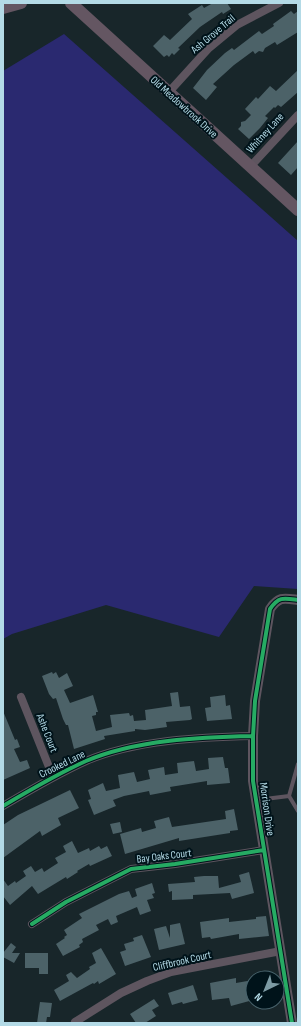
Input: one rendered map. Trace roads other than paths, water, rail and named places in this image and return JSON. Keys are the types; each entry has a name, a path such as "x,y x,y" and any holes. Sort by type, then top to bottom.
{"main road":[{"path":"3,8 21,3"},
{"name":"Old Meadowbrook Drive","path":"71,3 298,210"}],"street":[{"name":"Ash Grove Trail","path":"168,92 208,49 237,25 279,3"},
{"name":"Whitney Lane","path":"250,167 298,115"},
{"name":"Morrison Drive","path":"292,1023 293,1007 281,951 253,780 253,736 255,701 270,609 277,600 283,598 298,600"},
{"name":"Ashe Court","path":"21,697 53,777"},
{"name":"Crooked Lane","path":"3,806 53,777 86,761 113,752 174,740 253,736"},
{"name":"Bay Oaks Court","path":"32,924 66,902 131,869 264,850"},
{"name":"Cliffbrook Court","path":"75,1022 121,993 153,978 171,972 281,951"}],"lane":[{"path":"298,764 289,796 298,811"},
{"path":"256,800 289,796"}]}
